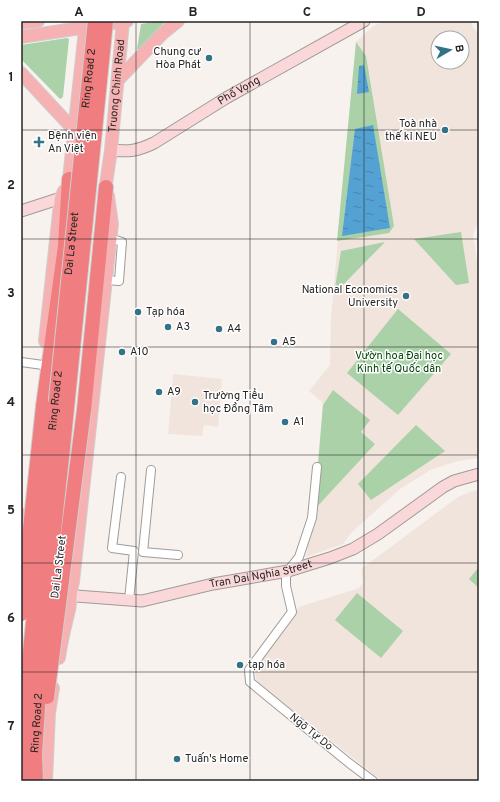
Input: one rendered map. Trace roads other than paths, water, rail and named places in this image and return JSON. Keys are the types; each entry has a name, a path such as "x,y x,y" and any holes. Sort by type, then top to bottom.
{"highway":[{"name":"Ring Road 2","path":"36,781 35,754 43,630 106,21"},
{"name":"Ring Road 2","path":"22,781 27,680 89,23"},
{"path":"21,614 43,406 65,246 69,179"},
{"path":"36,781 84,410 106,187"}],"main road":[{"path":"21,23 38,21"},
{"path":"21,37 89,23 124,21"},
{"name":"Truong Chinh Road","path":"111,150 124,21"},
{"path":"118,80 163,33 178,21"},
{"path":"69,179 74,130 89,23"},
{"path":"21,73 74,130"},
{"name":"Dai La Street","path":"46,781 50,704 50,652 98,223 106,187 111,150"},
{"name":"Dai La Street","path":"21,543 32,463 62,198 69,179"},
{"name":"Dai La Street","path":"21,672 26,645 26,592 40,513 71,242 72,198 69,179"},
{"name":"Dai La Street","path":"50,704 73,582 106,280 116,240 106,187"},
{"path":"32,463 43,477"},
{"path":"70,474 86,466"},
{"path":"40,513 66,516"}],"street":[{"name":"Phố Vọng","path":"111,150 129,152 143,149 226,98 364,21"},
{"path":"21,211 62,198"},
{"path":"106,280 119,281 116,240"},
{"path":"21,362 42,365"},
{"path":"288,571 298,560 312,518 317,467"},
{"path":"129,600 139,551 151,470"},
{"name":"Tran Dai Nghia Street","path":"26,592 142,601 213,584 288,571 353,549 378,534 443,487 454,481 479,474"},
{"path":"121,477 112,548 178,555"},
{"name":"Ngõ Tự Do","path":"288,571 286,586 292,612 249,670 250,682 373,781"}],"water":[{"path":"364,65 369,92 357,94 359,66"},
{"path":"373,125 390,228 342,236 355,129"}],"place":[{"name":"Chung cư Hòa Phát","path":"209,58"},
{"name":"Toà nhà thế kỉ NEU","path":"445,130"},
{"name":"Bệnh viện An Việt","path":"39,142"},
{"name":"National Economics University","path":"406,296"},
{"name":"Tạp hóa","path":"138,312"},
{"name":"A3","path":"168,327"},
{"name":"A4","path":"219,329"},
{"name":"A5","path":"274,342"},
{"name":"A10","path":"122,352"},
{"name":"A9","path":"159,392"},
{"name":"Trường Tiểu học Đồng Tâm","path":"195,402"},
{"name":"A1","path":"285,422"},
{"name":"tạp hóa","path":"240,665"},
{"name":"Tuấn's Home","path":"177,759"}],"park label":[{"name":"Vườn hoa Đại học Kinh tế Quốc dân","path":"399,362"}]}
